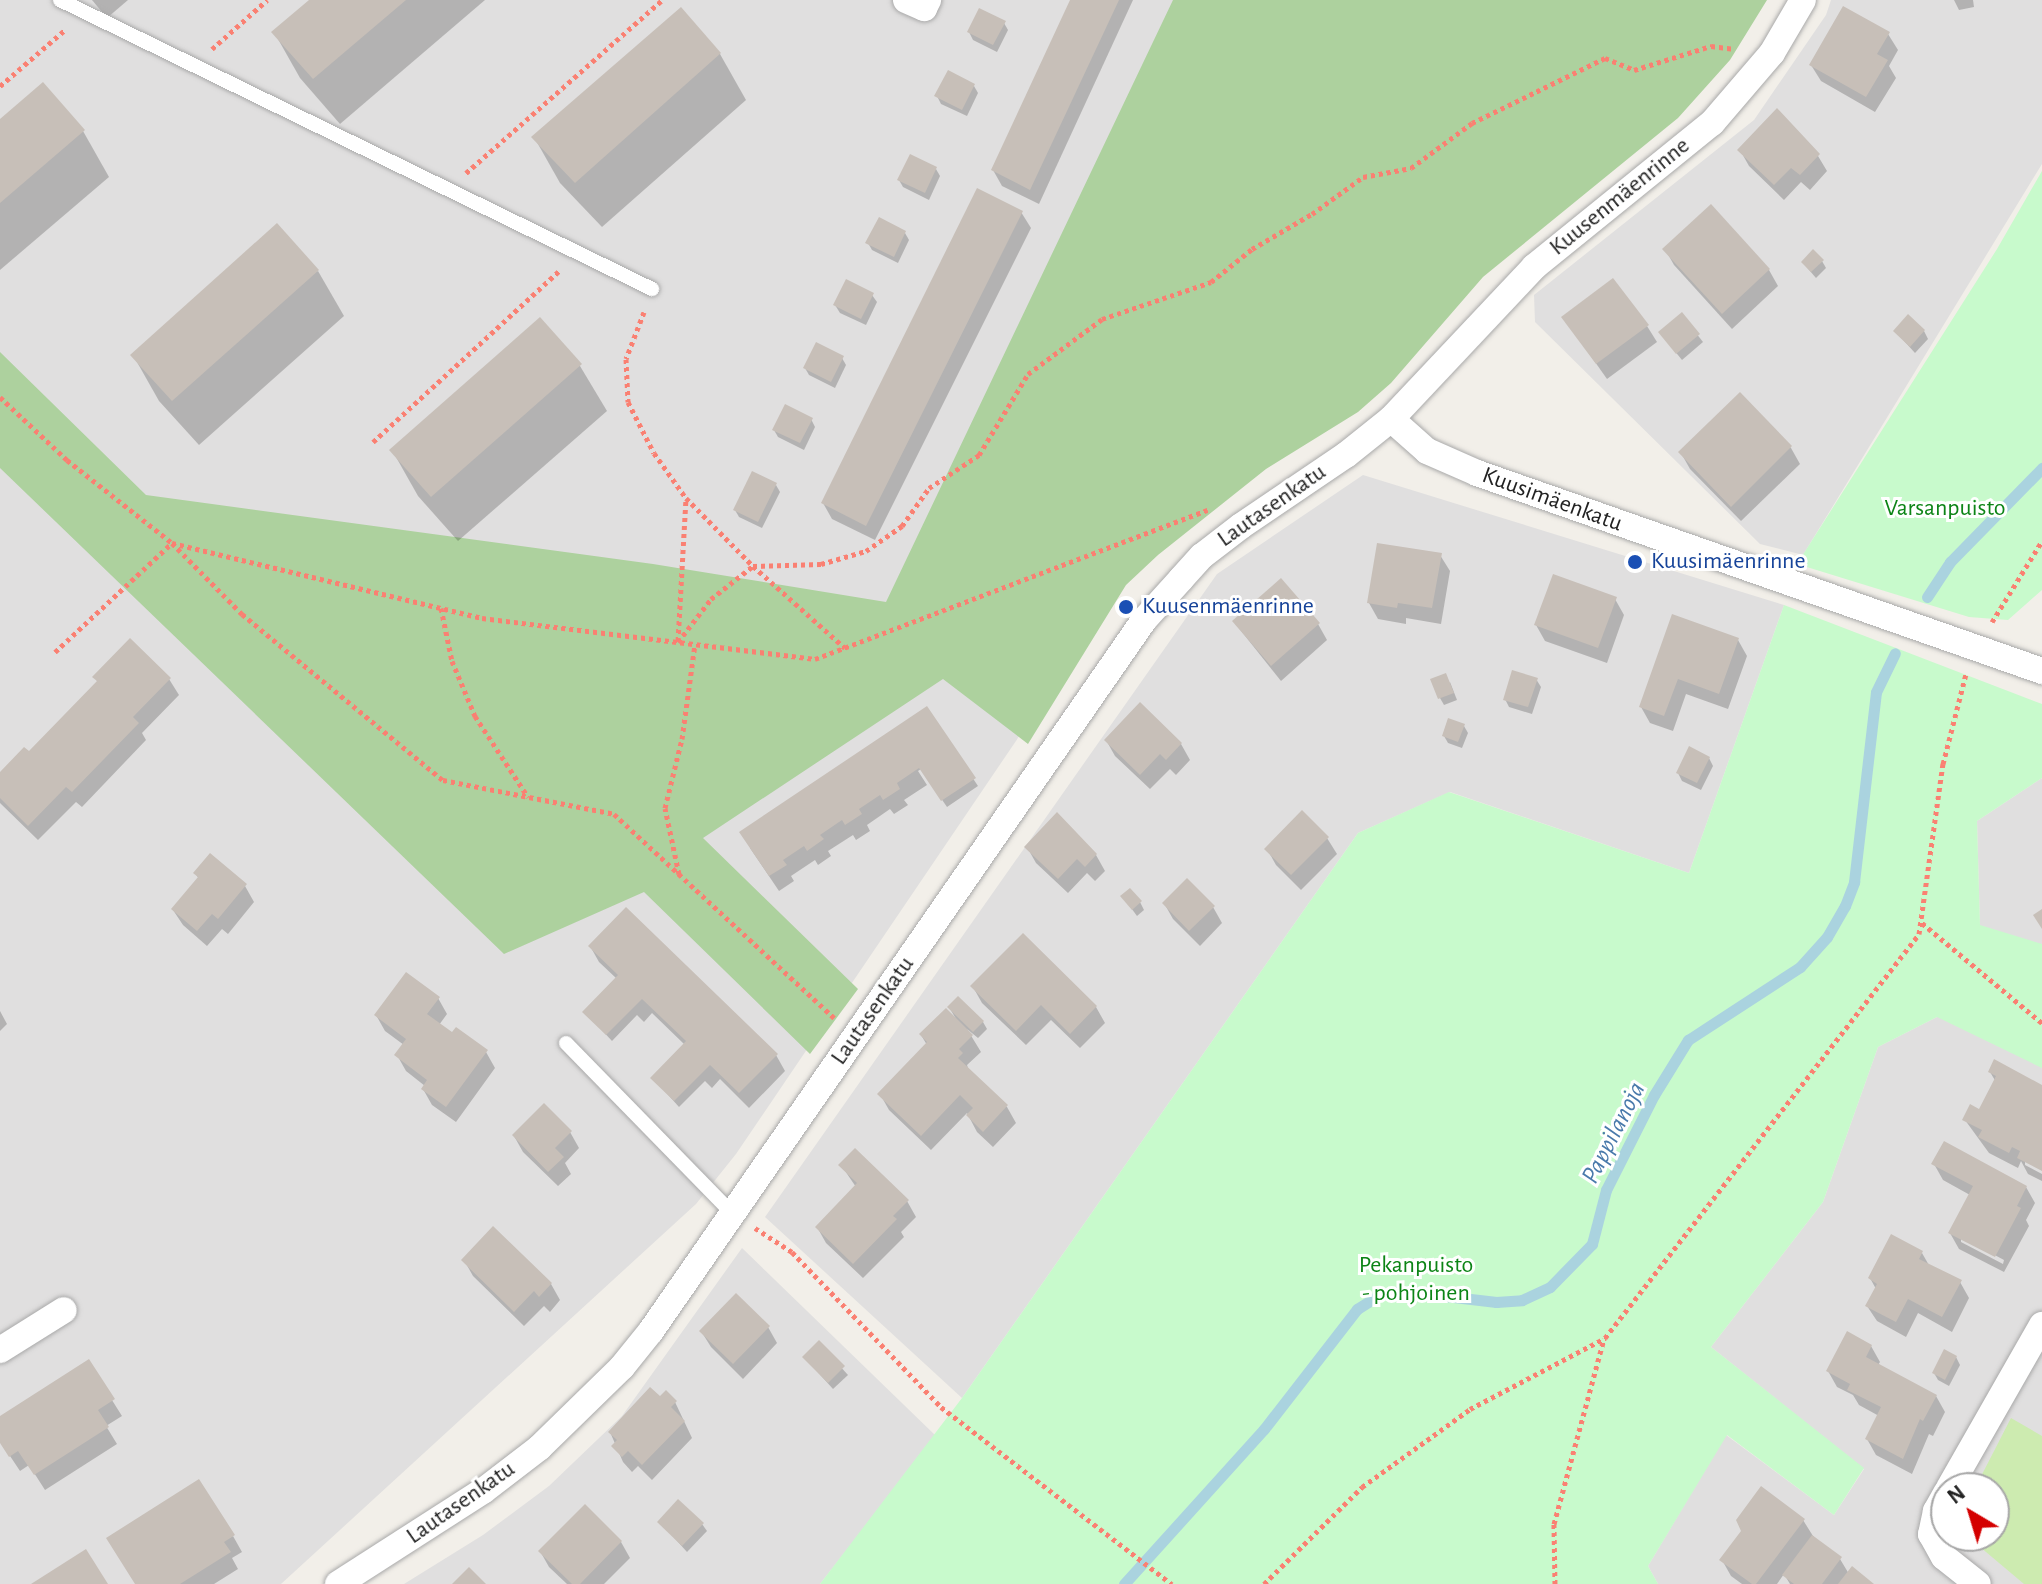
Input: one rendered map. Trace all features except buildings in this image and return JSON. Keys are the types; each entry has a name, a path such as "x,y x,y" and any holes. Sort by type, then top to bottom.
{"street":[{"path":"906,0 924,8 928,0"},
{"name":"Kuusenmäenrinne","path":"1391,419 1508,290 1712,123 1772,53 1803,0"},
{"name":"Kuusimäenkatu","path":"1391,419 1427,451 1477,473 2042,671"},
{"name":"Lautasenkatu","path":"338,1584 483,1491 539,1448 584,1407 651,1331 1153,610 1202,556 1391,419"},
{"path":"0,1350 64,1310"},
{"path":"1957,1472 2042,1325"},
{"path":"1941,1552 1978,1584"}],"lane":[{"path":"60,0 652,289"},
{"path":"566,1043 731,1212"}],"path":[{"path":"193,65 267,0"},
{"path":"447,189 662,0"},
{"path":"0,86 85,12"},
{"path":"678,643 711,599 753,566 821,564 866,551 902,526 929,488 979,455 1028,374 1102,319 1211,282 1252,249 1312,214 1363,177 1411,168 1472,123 1605,58 1634,70 1711,46 1772,53"},
{"path":"373,442 579,253"},
{"path":"652,289 626,359 628,402 654,453 686,498 753,566 845,648"},
{"path":"0,397 67,460 172,543 242,614 443,780 614,814 855,1038"},
{"path":"678,643 686,498"},
{"path":"172,543 482,618 815,659 1217,507"},
{"path":"1555,1584 1554,1524 1605,1338 1919,934 1943,764 1976,648 2042,541"},
{"path":"55,652 172,543"},
{"path":"441,608 452,661 475,716 528,797"},
{"path":"679,874 665,808 682,739 695,644"},
{"path":"1922,923 2042,1023"},
{"path":"731,1212 792,1252 941,1407 1172,1584"},
{"path":"1264,1584 1362,1487 1458,1417 1605,1338"}],"shaded area":[{"path":"0,0 1745,0 1144,552 736,1154 696,1204 281,1584 0,1584"},
{"path":"1831,0 2042,0 2042,164 1803,555 1760,544 1535,322 1534,295 1754,120 1826,15"},
{"path":"1363,475 1784,605 1689,873 1450,792 1358,833 962,1398 765,1217 1217,574"},
{"path":"2042,778 2042,1584 1658,1584 1648,1566 1726,1435 1834,1515 1864,1469 1711,1347 1823,1202 1878,1047 1937,1017 1980,925 1977,821"},
{"path":"742,1248 936,1436 820,1584 404,1584 483,1535 549,1486 622,1416"}],"green space":[{"path":"1173,0 1767,0 1730,60 1678,118 1483,277 1391,383 1358,412 1266,469 1158,555 1126,585 1028,744 943,679 703,838 858,989 810,1054 644,892 504,954 0,468 0,352 146,495 653,564 886,602"},
{"name":"Varsanpuisto","path":"2042,171 2042,590 2008,620 1969,617 1797,564 1997,249"},
{"name":"Pekanpuisto - pohjoinen","path":"1784,605 2042,704 2042,778 1977,821 1980,925 2042,944 2042,1068 1937,1017 1878,1047 1823,1202 1711,1347 1864,1468 1834,1515 1727,1435 1648,1566 1658,1584 820,1584 962,1398 1358,833 1449,792 1689,873"},
{"path":"2011,1418 2042,1436 2042,1584 2024,1584 1986,1552 2010,1552 2010,1472 1983,1472"}],"waterway":[{"name":"Pappilanoja","path":"1927,597 1950,562 2042,468"},
{"name":"Pappilanoja","path":"1124,1584 1264,1429 1357,1309 1381,1294 1402,1291 1496,1302 1522,1300 1550,1287 1592,1244 1606,1190 1654,1095 1688,1040 1800,967 1827,937 1845,906 1854,882 1876,692 1895,653"}],"place":[{"name":"Kuusimäenrinne","path":"1635,562"},
{"name":"Kuusenmäenrinne","path":"1126,607"}]}
